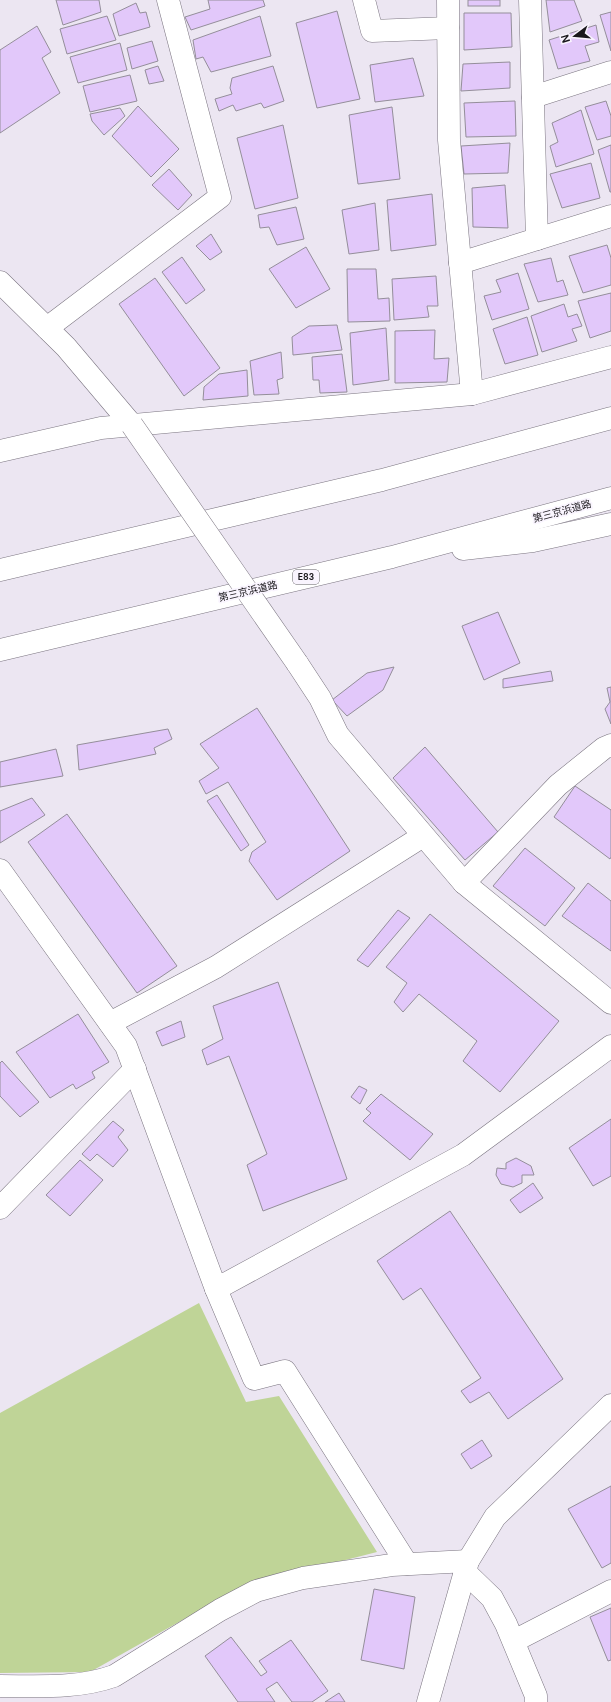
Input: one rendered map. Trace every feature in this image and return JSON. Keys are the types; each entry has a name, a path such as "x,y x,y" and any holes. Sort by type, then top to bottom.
{"main road":[{"path":"47,328 220,197 168,0"},
{"path":"364,0 372,31 448,28"},
{"path":"448,0 449,140 472,394"},
{"path":"530,0 537,239"},
{"path":"533,97 611,72"},
{"path":"460,263 611,216"},
{"path":"0,282 66,347 132,425 297,663 320,698 338,735 423,836 464,883 611,1002"},
{"path":"0,450 100,428 472,394 611,357"},
{"path":"0,570 382,480 611,418"},
{"name":"第三京浜道路","path":"0,650 392,557 611,498"},
{"path":"392,557 533,541 611,524"},
{"path":"464,883 558,786 604,748 611,745"},
{"path":"110,1023 216,967 423,836"},
{"path":"0,870 126,1046 216,1289 254,1379 284,1371 407,1564"},
{"path":"216,1289 462,1155 611,1046"},
{"path":"0,1208 135,1069"},
{"path":"428,1702 466,1566 495,1517 611,1405"},
{"path":"0,1686 66,1686 95,1682 114,1676 220,1610 256,1591 302,1578 407,1564 466,1566 492,1598 506,1624 536,1696 536,1702"},
{"path":"514,1641 611,1591"}],"green space":[{"path":"199,1303 246,1402 279,1396 377,1552 243,1586 90,1672 0,1673 0,1413"}],"building":[{"path":"56,0 99,0 101,12 63,25"},
{"path":"208,0 263,0 265,6 191,30 185,17 210,9"},
{"path":"468,0 500,0 500,6 468,6"},
{"path":"546,0 574,0 582,21 550,32"},
{"path":"136,3 140,13 146,12 150,27 119,36 113,14"},
{"path":"337,11 360,99 317,108 296,23"},
{"path":"611,12 611,51 600,15"},
{"path":"464,13 511,13 512,47 464,50"},
{"path":"107,16 116,40 67,54 60,29"},
{"path":"260,16 271,56 211,72 203,57 196,59 193,40"},
{"path":"596,25 599,42 585,46 590,61 558,69 549,40"},
{"path":"37,26 51,52 42,58 60,93 0,133 0,50"},
{"path":"152,41 158,61 132,69 127,48"},
{"path":"120,43 127,70 78,83 70,57"},
{"path":"413,58 424,96 375,102 370,65"},
{"path":"510,62 510,88 461,91 463,64"},
{"path":"158,66 164,81 149,84 145,70"},
{"path":"273,66 284,101 264,108 261,103 236,111 233,105 219,111 215,99 232,94 230,88 232,78"},
{"path":"130,75 137,101 90,112 83,86"},
{"path":"515,101 516,136 466,137 464,103"},
{"path":"606,101 611,116 611,136 597,140 585,107"},
{"path":"138,106 179,149 151,177 112,136"},
{"path":"392,107 400,179 358,184 349,115"},
{"path":"120,108 125,116 104,135 92,121 90,114"},
{"path":"581,110 594,154 556,167 550,146 558,142 552,123"},
{"path":"283,125 298,198 255,209 237,138"},
{"path":"510,143 508,173 464,174 461,146"},
{"path":"611,145 611,192 610,192 598,150"},
{"path":"591,163 600,198 562,208 550,174"},
{"path":"169,169 192,195 178,210 152,185"},
{"path":"505,185 508,228 473,227 472,188"},
{"path":"432,194 436,245 391,251 387,200"},
{"path":"375,203 379,250 349,254 342,210"},
{"path":"296,207 304,239 277,245 269,227 260,228 258,215"},
{"path":"211,234 222,252 210,260 196,246"},
{"path":"607,245 611,258 611,285 583,293 569,256"},
{"path":"306,247 330,289 296,308 269,269"},
{"path":"182,257 205,290 186,304 162,272"},
{"path":"551,258 557,282 563,280 568,295 538,302 524,264"},
{"path":"347,269 376,269 378,299 389,298 390,321 348,322"},
{"path":"518,273 529,309 492,320 484,296 501,292 496,280"},
{"path":"436,276 438,306 427,306 429,317 394,320 392,279"},
{"path":"155,278 220,368 184,396 119,304"},
{"path":"611,293 611,331 590,338 578,301"},
{"path":"564,304 568,317 577,314 582,326 572,329 577,341 542,352 531,316"},
{"path":"527,317 538,355 505,364 493,329"},
{"path":"337,325 342,350 293,355 292,337 309,326"},
{"path":"386,328 389,380 353,385 350,333"},
{"path":"435,330 434,359 449,358 447,382 395,383 395,331"},
{"path":"281,352 283,378 277,380 279,394 254,395 250,361"},
{"path":"342,354 347,392 320,393 319,380 313,380 312,357"},
{"path":"247,370 248,396 203,400 204,387 219,374"},
{"path":"498,612 520,663 484,680 462,626"},
{"path":"394,667 383,690 347,716 332,700 367,673"},
{"path":"551,671 553,681 503,688 503,679"},
{"path":"611,687 611,724 605,709 610,702 607,688"},
{"path":"257,708 350,851 277,900 249,861 252,852 266,842 228,782 206,794 199,781 219,768 200,744"},
{"path":"168,729 172,739 154,748 156,754 79,770 77,745"},
{"path":"425,747 498,832 465,860 393,778"},
{"path":"56,749 63,776 0,787 0,762"},
{"path":"575,786 611,810 610,859 554,817"},
{"path":"217,795 249,845 241,851 207,801"},
{"path":"32,798 45,815 0,843 0,811"},
{"path":"67,814 177,966 137,993 28,842"},
{"path":"525,848 575,888 545,926 493,886"},
{"path":"588,883 611,901 611,951 562,916"},
{"path":"398,910 410,918 368,967 357,960"},
{"path":"430,914 559,1021 500,1092 463,1061 477,1041 419,994 403,1012 394,1002 407,983 386,967"},
{"path":"278,982 347,1179 263,1211 247,1165 267,1154 229,1056 207,1065 202,1050 223,1039 213,1006"},
{"path":"78,1014 109,1062 92,1072 95,1078 76,1089 73,1084 50,1098 16,1052"},
{"path":"181,1021 185,1037 162,1046 156,1032"},
{"path":"2,1061 39,1102 20,1117 0,1096 0,1063"},
{"path":"359,1086 367,1090 360,1104 351,1097"},
{"path":"381,1094 433,1134 410,1160 363,1121 371,1113 366,1109"},
{"path":"611,1119 611,1176 593,1186 569,1148"},
{"path":"113,1121 124,1130 118,1137 128,1150 113,1167 97,1154 90,1161 82,1154"},
{"path":"516,1158 531,1166 534,1175 522,1175 522,1183 513,1187 501,1184 496,1175 497,1168 506,1169 506,1163"},
{"path":"80,1160 103,1180 70,1216 46,1195"},
{"path":"533,1183 543,1198 520,1213 510,1200"},
{"path":"450,1211 563,1379 508,1419 489,1392 470,1403 461,1391 481,1378 421,1288 403,1300 377,1261"},
{"path":"482,1440 492,1456 471,1469 461,1454"},
{"path":"611,1486 611,1563 602,1568 568,1509"},
{"path":"374,1589 415,1597 404,1669 361,1660"},
{"path":"611,1608 611,1660 608,1661 590,1617"},
{"path":"231,1637 261,1676 267,1672 259,1661 291,1640 328,1691 312,1702 292,1702 277,1682 266,1689 275,1702 238,1702 205,1656"},
{"path":"339,1693 345,1702 325,1702"}]}
